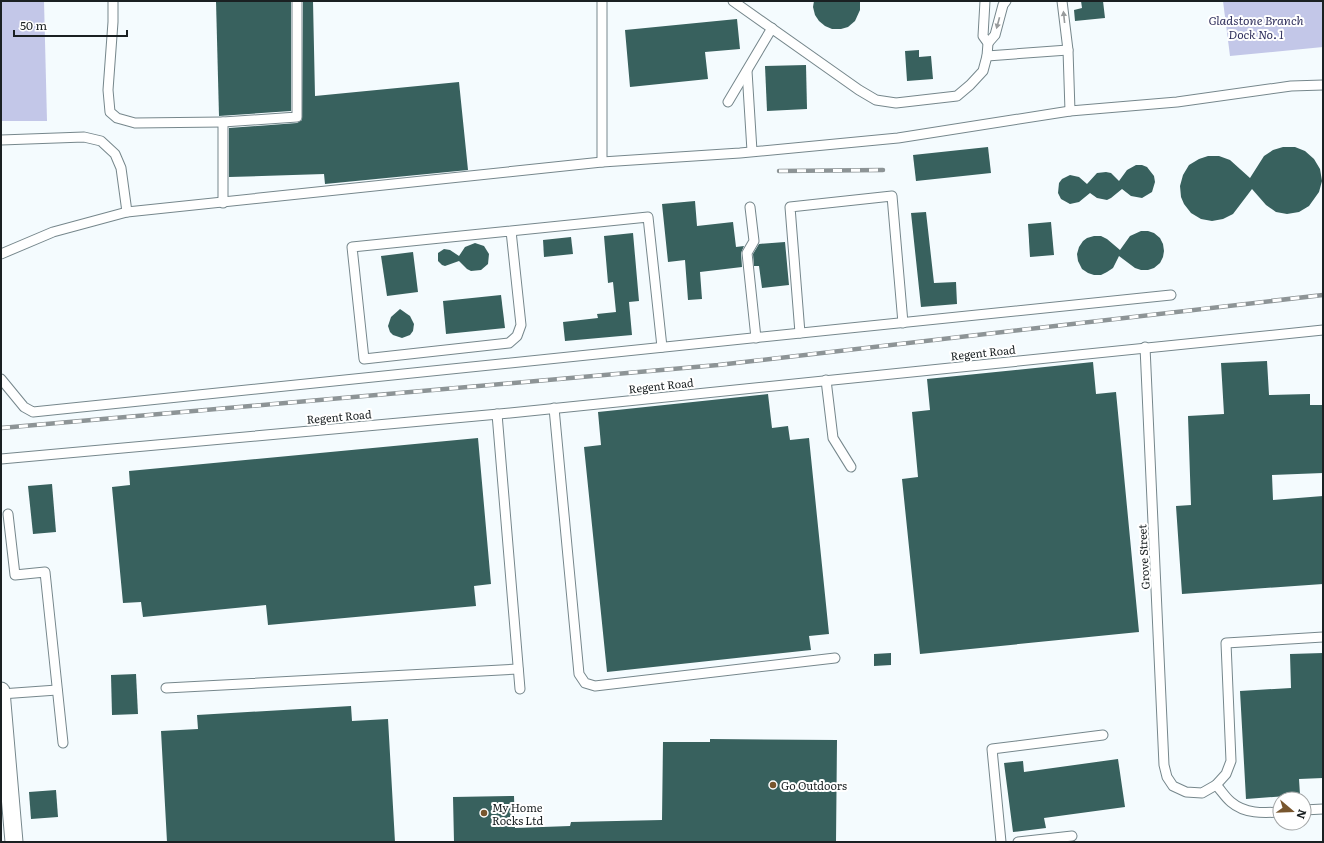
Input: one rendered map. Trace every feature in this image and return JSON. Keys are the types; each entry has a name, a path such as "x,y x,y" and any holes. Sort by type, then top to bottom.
{"street":[{"path":"1,693 2,719 14,842"}],"lane":[{"path":"113,1 108,90 110,112 117,118 135,123 223,122 297,117 297,1"},
{"path":"602,1 602,162"},
{"path":"733,1 859,90 876,100 896,103 957,96 970,86 982,71 987,56 988,43 995,35 1003,5 1006,1"},
{"path":"985,1 983,36 988,43"},
{"path":"1062,1 1068,50 1070,111"},
{"path":"728,102 772,28"},
{"path":"987,56 1068,50"},
{"path":"747,71 752,151"},
{"path":"1,254 53,232 127,212 602,162 898,138 1070,111 1177,102 1291,86 1323,85"},
{"path":"223,122 223,202"},
{"path":"1,140 84,137 101,142 115,154 121,168 127,212"},
{"path":"800,333 790,207 892,196 903,322"},
{"path":"750,207 754,240 747,253 756,338"},
{"path":"512,231 521,324 517,336 509,343 364,359 352,247 648,217 662,347"},
{"path":"1,379 24,407 34,412 1171,294"},
{"name":"Regent Road","path":"1,459 497,414 1323,330"},
{"name":"Grove Street","path":"1144,348 1164,764 1167,777 1173,786 1186,792 1202,792 1216,785"},
{"path":"826,380 833,438 851,467"},
{"path":"554,408 579,674 585,683 595,686 835,658"},
{"path":"497,414 520,689"},
{"path":"8,514 15,575 45,572 62,743"},
{"path":"1272,812 1261,813 1244,810 1230,802 1216,785 1226,774 1231,761 1226,643 1323,637"},
{"path":"166,688 518,669"},
{"path":"1,693 57,690"},
{"path":"1001,842 992,749 1103,735"},
{"path":"1312,810 1323,809"},
{"path":"1018,842 1072,836"}],"water":[{"path":"1,1 44,1 47,121 1,121"},
{"name":"Gladstone Branch Dock No. 1","path":"1223,1 1323,1 1323,47 1230,56"}],"building":[{"path":"216,1 291,1 291,111 219,116"},
{"path":"303,1 313,1 315,96 459,82 468,170 325,184 324,174 229,177 229,128 297,123 302,120"},
{"path":"814,1 860,1 860,10 855,21 848,27 832,29 825,26 815,15 813,7"},
{"path":"1081,1 1103,1 1105,18 1075,21 1074,10 1082,8"},
{"path":"737,19 740,49 705,52 708,79 630,87 625,30"},
{"path":"919,50 919,57 931,56 933,79 907,81 905,51"},
{"path":"806,65 807,109 767,111 765,66"},
{"path":"988,147 991,173 916,181 913,155"},
{"path":"1283,147 1295,147 1305,151 1314,159 1320,169 1322,181 1319,192 1309,206 1299,212 1287,214 1276,212 1266,205 1252,189 1233,214 1223,219 1212,221 1201,219 1191,213 1184,204 1181,197 1180,186 1183,175 1189,165 1199,159 1208,156 1219,156 1230,160 1250,178 1264,156 1273,150"},
{"path":"1136,165 1147,167 1154,176 1155,182 1152,192 1142,198 1131,196 1122,189 1107,200 1097,198 1090,193 1079,202 1070,204 1061,199 1058,193 1059,183 1062,179 1070,175 1079,177 1087,184 1097,173 1106,172 1111,173 1119,181 1127,170"},
{"path":"695,201 697,226 733,222 736,247 744,246 741,253 742,267 700,272 702,299 688,300 685,260 668,262 662,204"},
{"path":"926,212 934,283 956,282 957,304 921,307 911,213"},
{"path":"1051,222 1054,255 1030,257 1028,224"},
{"path":"1141,231 1154,233 1160,238 1163,244 1163,257 1160,263 1154,268 1141,270 1135,268 1119,256 1113,268 1101,275 1094,275 1082,269 1078,261 1077,254 1079,247 1087,238 1101,236 1120,250 1130,236"},
{"path":"633,233 639,301 629,302 632,335 565,341 563,322 598,318 597,314 616,312 613,282 608,283 604,236"},
{"path":"571,237 573,254 544,257 543,240"},
{"path":"785,242 789,285 762,288 759,266 754,266 753,254 759,244"},
{"path":"475,243 484,246 489,254 488,264 481,270 471,271 459,261 445,266 438,261 438,253 444,249 450,250 459,256 465,247"},
{"path":"413,252 418,292 387,296 381,256"},
{"path":"501,295 505,328 446,334 443,301"},
{"path":"400,309 410,316 414,324 413,331 410,335 402,338 393,335 388,326 391,317"},
{"path":"1267,361 1269,395 1310,394 1310,405 1323,405 1323,473 1272,475 1273,500 1323,496 1323,584 1182,594 1176,506 1191,505 1188,416 1224,414 1221,363"},
{"path":"1093,362 1096,394 1116,392 1139,632 920,654 902,479 918,477 912,412 930,410 927,379"},
{"path":"768,394 772,428 788,426 790,440 809,438 829,634 809,636 811,650 607,672 584,447 601,445 598,412"},
{"path":"478,438 491,584 474,586 476,606 268,625 266,605 143,617 141,602 123,603 112,487 130,485 129,471"},
{"path":"52,484 56,532 33,534 28,486"},
{"path":"891,653 891,665 874,666 874,654"},
{"path":"1323,653 1323,778 1299,779 1300,791 1272,791 1272,797 1246,799 1240,691 1291,688 1290,654"},
{"path":"136,674 138,714 112,715 111,675"},
{"path":"351,706 352,721 388,719 395,842 167,842 161,731 198,729 197,715"},
{"path":"710,739 837,740 836,842 454,842 453,797 514,796 515,828 570,826 571,822 662,820 663,742 710,742"},
{"path":"1118,759 1125,807 1044,818 1046,828 1013,832 1004,763 1023,761 1024,772"},
{"path":"56,790 58,817 31,819 29,792"}],"railway":[{"path":"779,171 883,170"},
{"path":"1,428 718,365 1323,295"}],"place":[{"name":"Go Outdoors","path":"773,785"},
{"name":"My Home Rocks Ltd","path":"484,813"}]}
